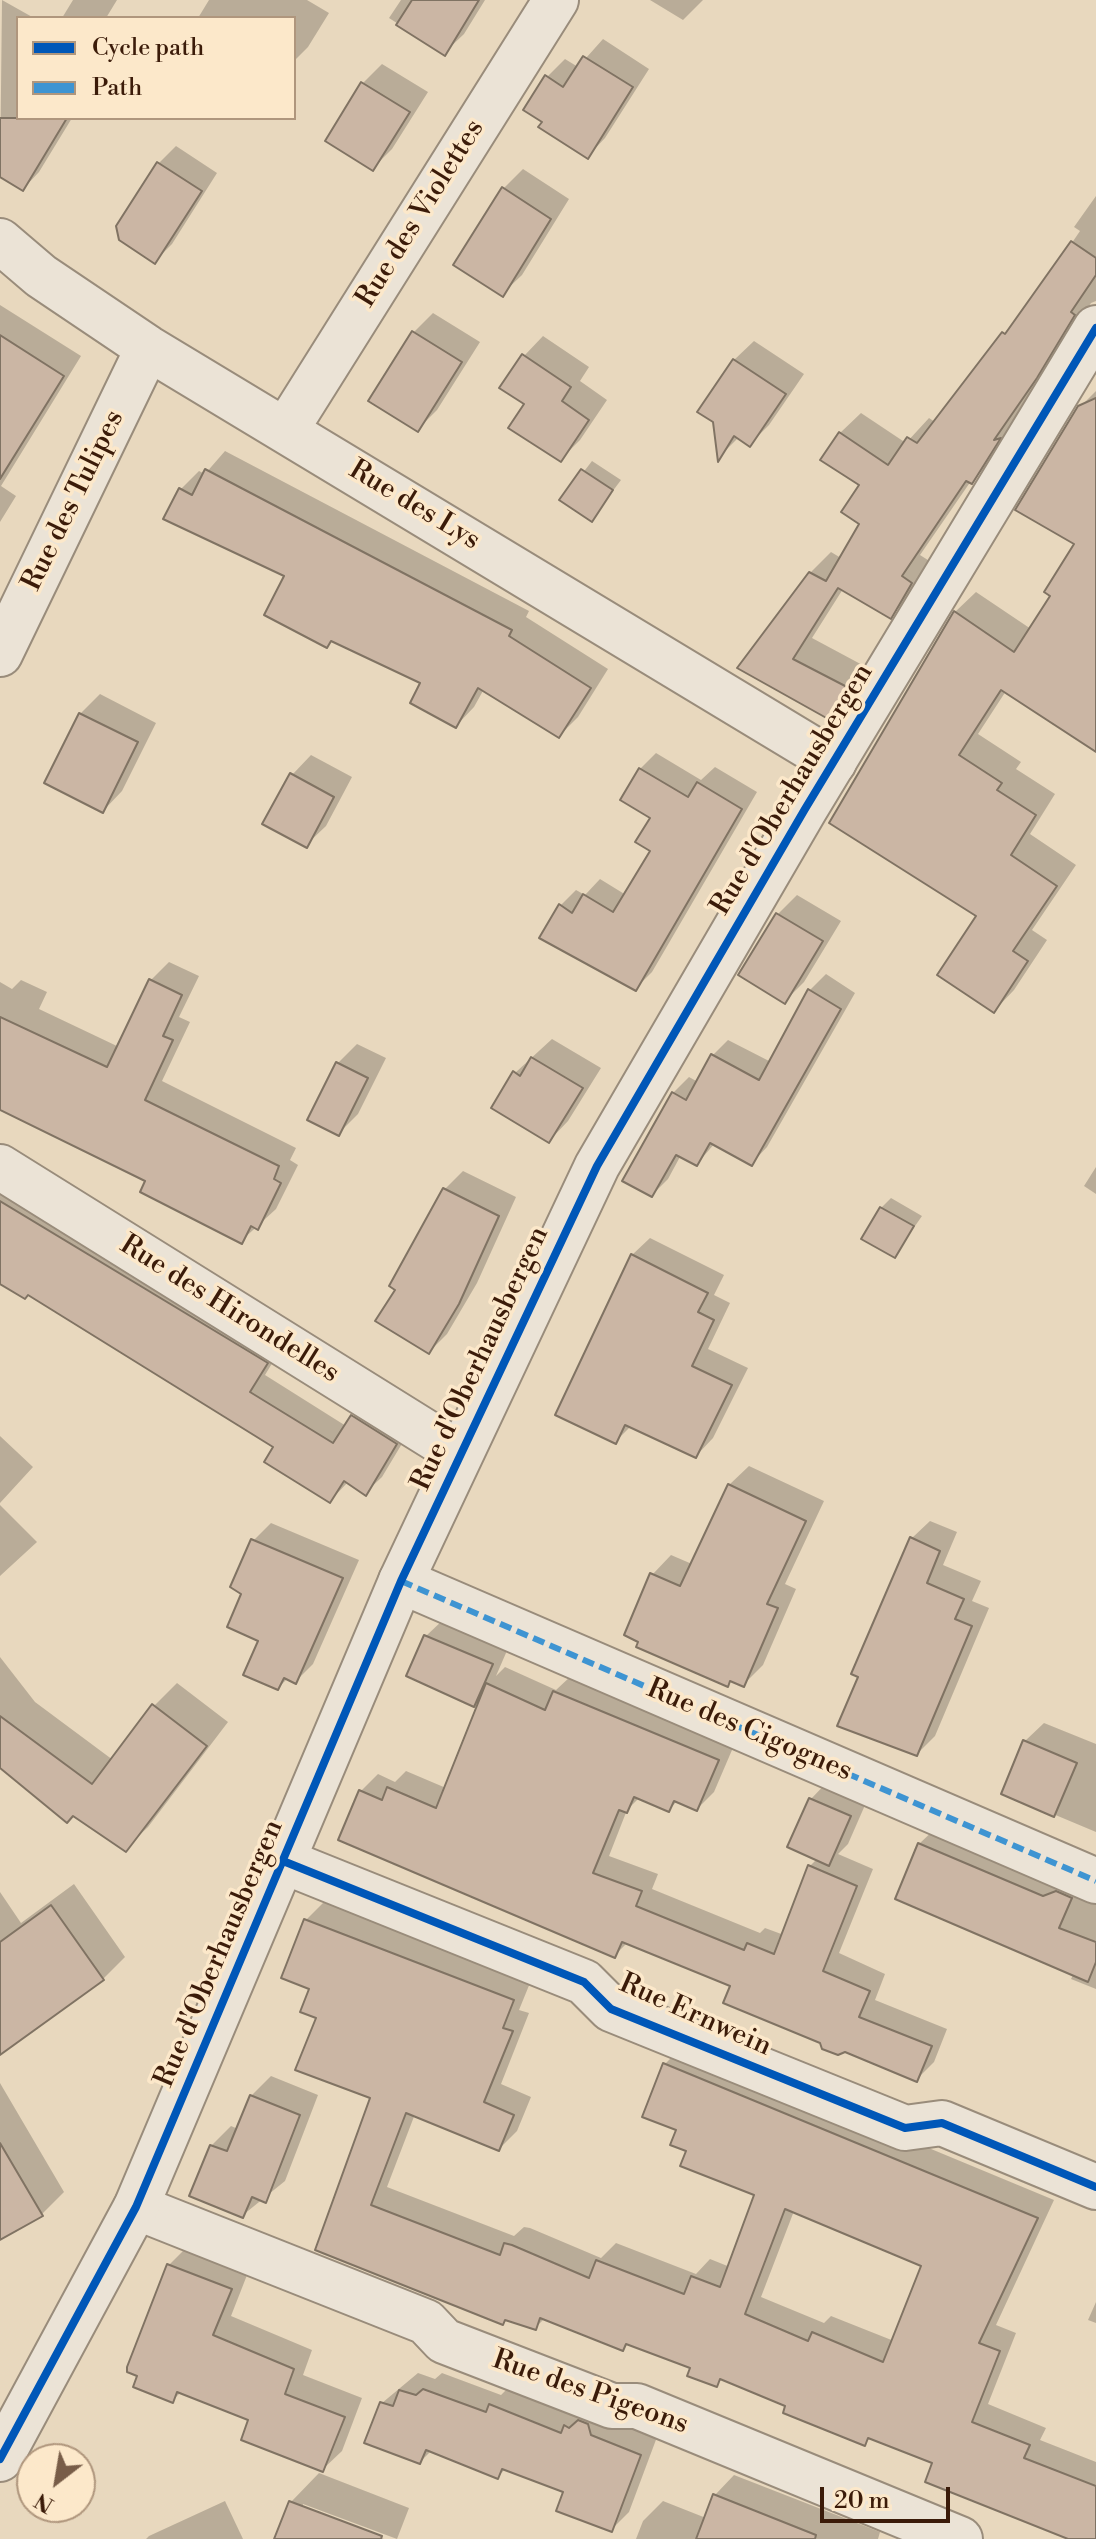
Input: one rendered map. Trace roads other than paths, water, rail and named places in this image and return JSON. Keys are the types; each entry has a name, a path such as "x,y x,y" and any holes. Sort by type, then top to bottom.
{"street":[{"name":"Rue des Violettes","path":"287,428 556,0"},
{"name":"Rue des Lys","path":"0,241 41,276 148,348 287,428 834,762"},
{"name":"Rue d'Oberhausbergen","path":"0,2459 136,2207 401,1581 597,1166 834,762 1096,328"},
{"name":"Rue des Tulipes","path":"0,654 148,348"},
{"name":"Rue des Hirondelles","path":"0,1167 459,1453"},
{"name":"Rue des Cigognes","path":"401,1581 1096,1881"},
{"name":"Rue Ernwein","path":"283,1861 584,1982 611,2009 905,2128 942,2123 1096,2187"},
{"name":"Rue des Pigeons","path":"136,2207 426,2322 444,2341 612,2406 637,2406 960,2539"}]}
